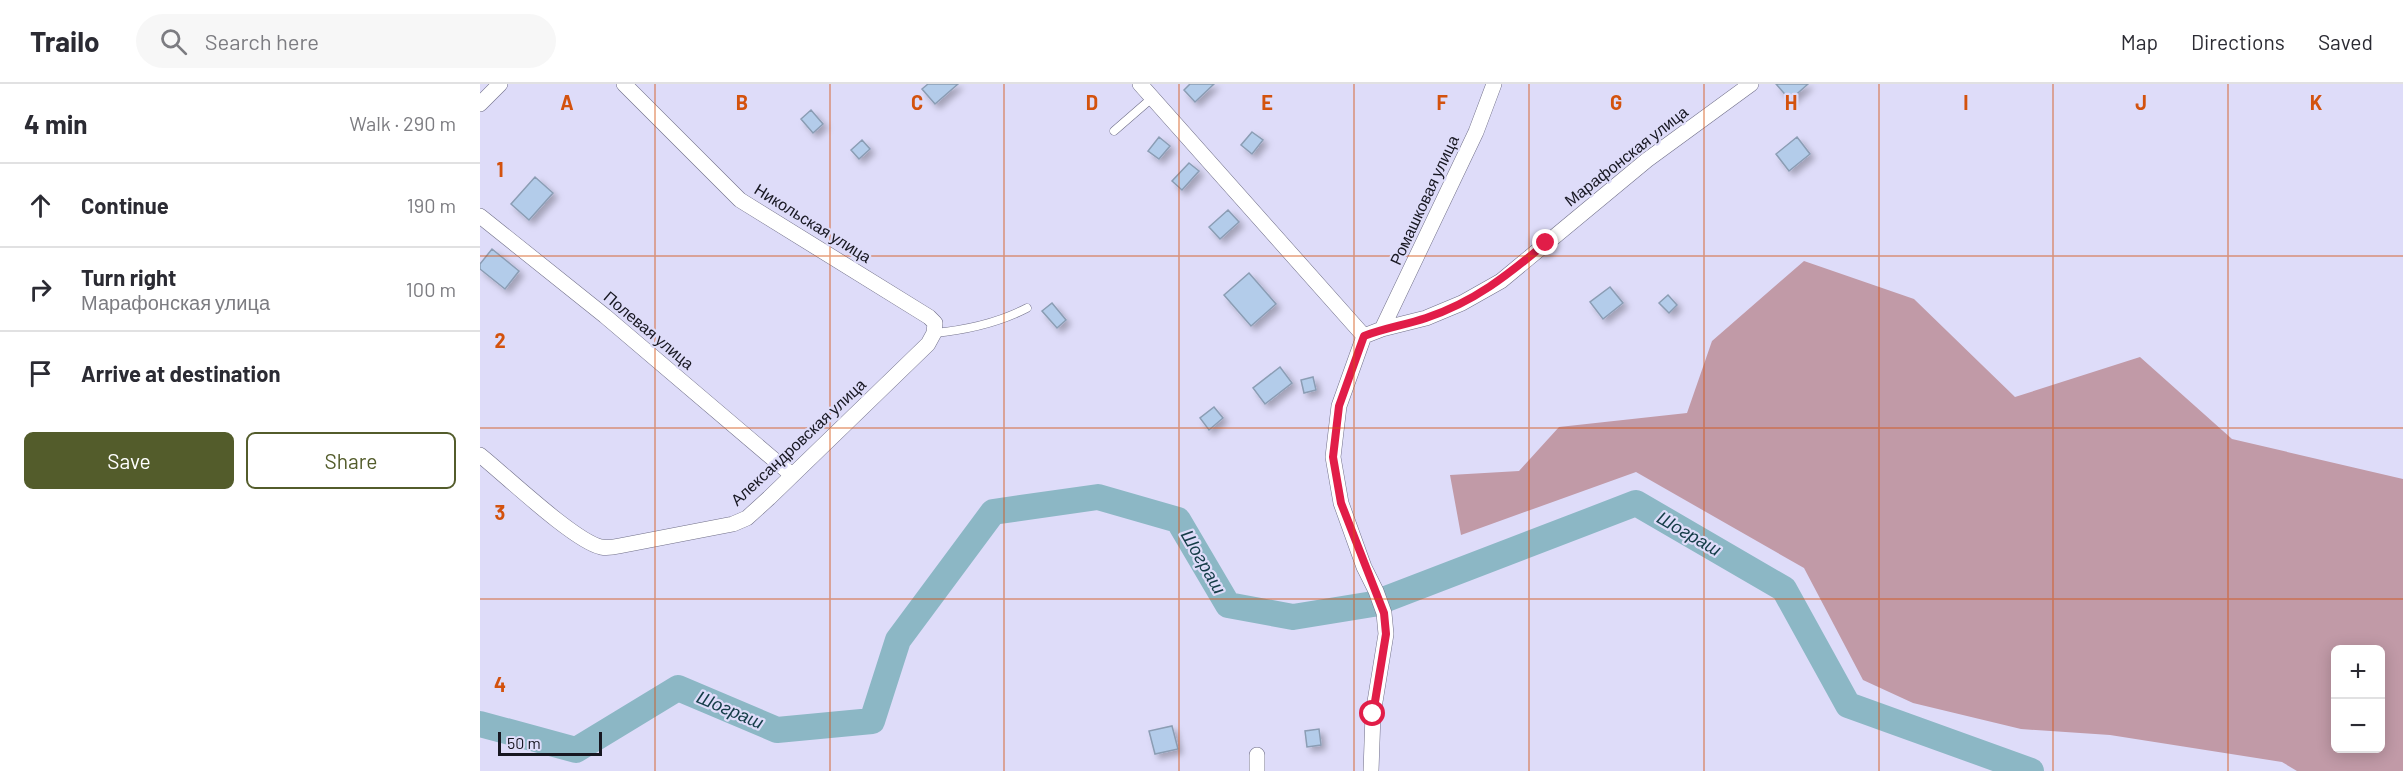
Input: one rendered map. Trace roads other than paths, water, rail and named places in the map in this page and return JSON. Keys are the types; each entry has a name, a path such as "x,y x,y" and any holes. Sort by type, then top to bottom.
{"street":[{"path":"480,104 500,84"},
{"name":"Никольская улица","path":"624,84 740,200 929,316 935,324 934,333"},
{"path":"1140,84 1364,336 1339,406 1333,457 1341,503 1364,567 1384,613 1386,634 1373,714 1371,771"},
{"name":"Ромашковая улица","path":"1382,329 1476,132 1494,84"},
{"name":"Марафонская улица","path":"1364,336 1426,318 1462,303 1501,281 1622,179 1751,84"},
{"name":"Полевая улица","path":"480,216 605,316 792,475"},
{"name":"Александровская улица","path":"480,455 567,527 589,542 602,547 619,546 734,524 747,518 928,344 934,333"},
{"path":"1257,755 1257,771"}],"lane":[{"path":"1114,131 1152,98"},
{"path":"934,333 962,331 1012,316 1027,308"}],"waterway":[{"name":"Шограш","path":"480,724 576,750 678,688 777,730 872,721 898,640 993,512 1098,497 1178,520 1228,605 1293,617 1373,604 1636,503 1784,589 1848,705 2031,771"}]}
